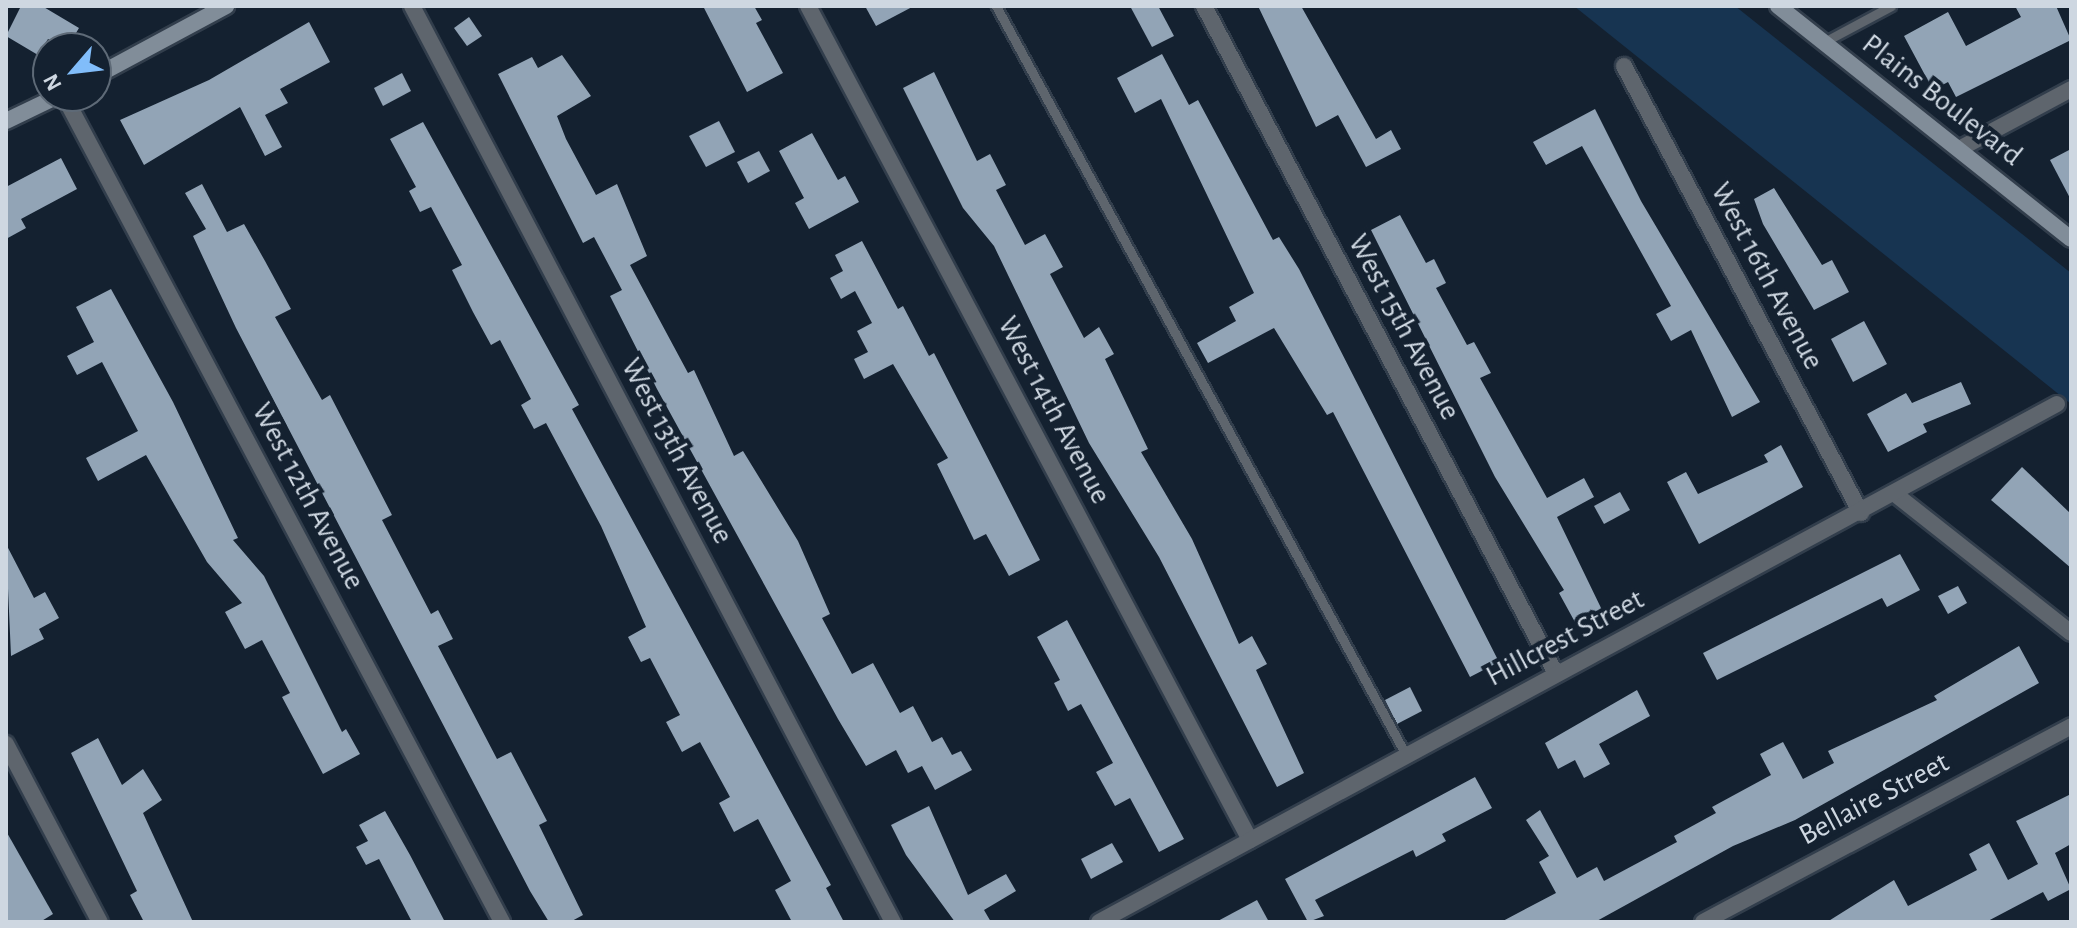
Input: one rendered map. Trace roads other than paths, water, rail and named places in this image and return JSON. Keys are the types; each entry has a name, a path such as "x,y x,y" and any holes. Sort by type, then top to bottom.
{"main road":[{"path":"112,67 226,6"},
{"name":"Plains Boulevard","path":"1778,6 1961,148 2071,239"},
{"path":"6,121 32,109"}],"street":[{"name":"West 13th Avenue","path":"412,6 893,922"},
{"name":"West 14th Avenue","path":"808,6 1250,840"},
{"name":"West 15th Avenue","path":"1204,6 1556,674"},
{"name":"West 16th Avenue","path":"1624,66 1861,513"},
{"path":"1961,148 2071,89"},
{"name":"West 12th Avenue","path":"70,112 502,922"},
{"name":"Hillcrest Street","path":"1099,922 1861,513 2057,404"},
{"path":"1895,494 2071,633"},
{"name":"Bellaire Street","path":"1703,922 2071,726"},
{"path":"6,744 100,922"}],"lane":[{"path":"996,6 1406,755"},
{"path":"1824,42 1891,6"}]}
